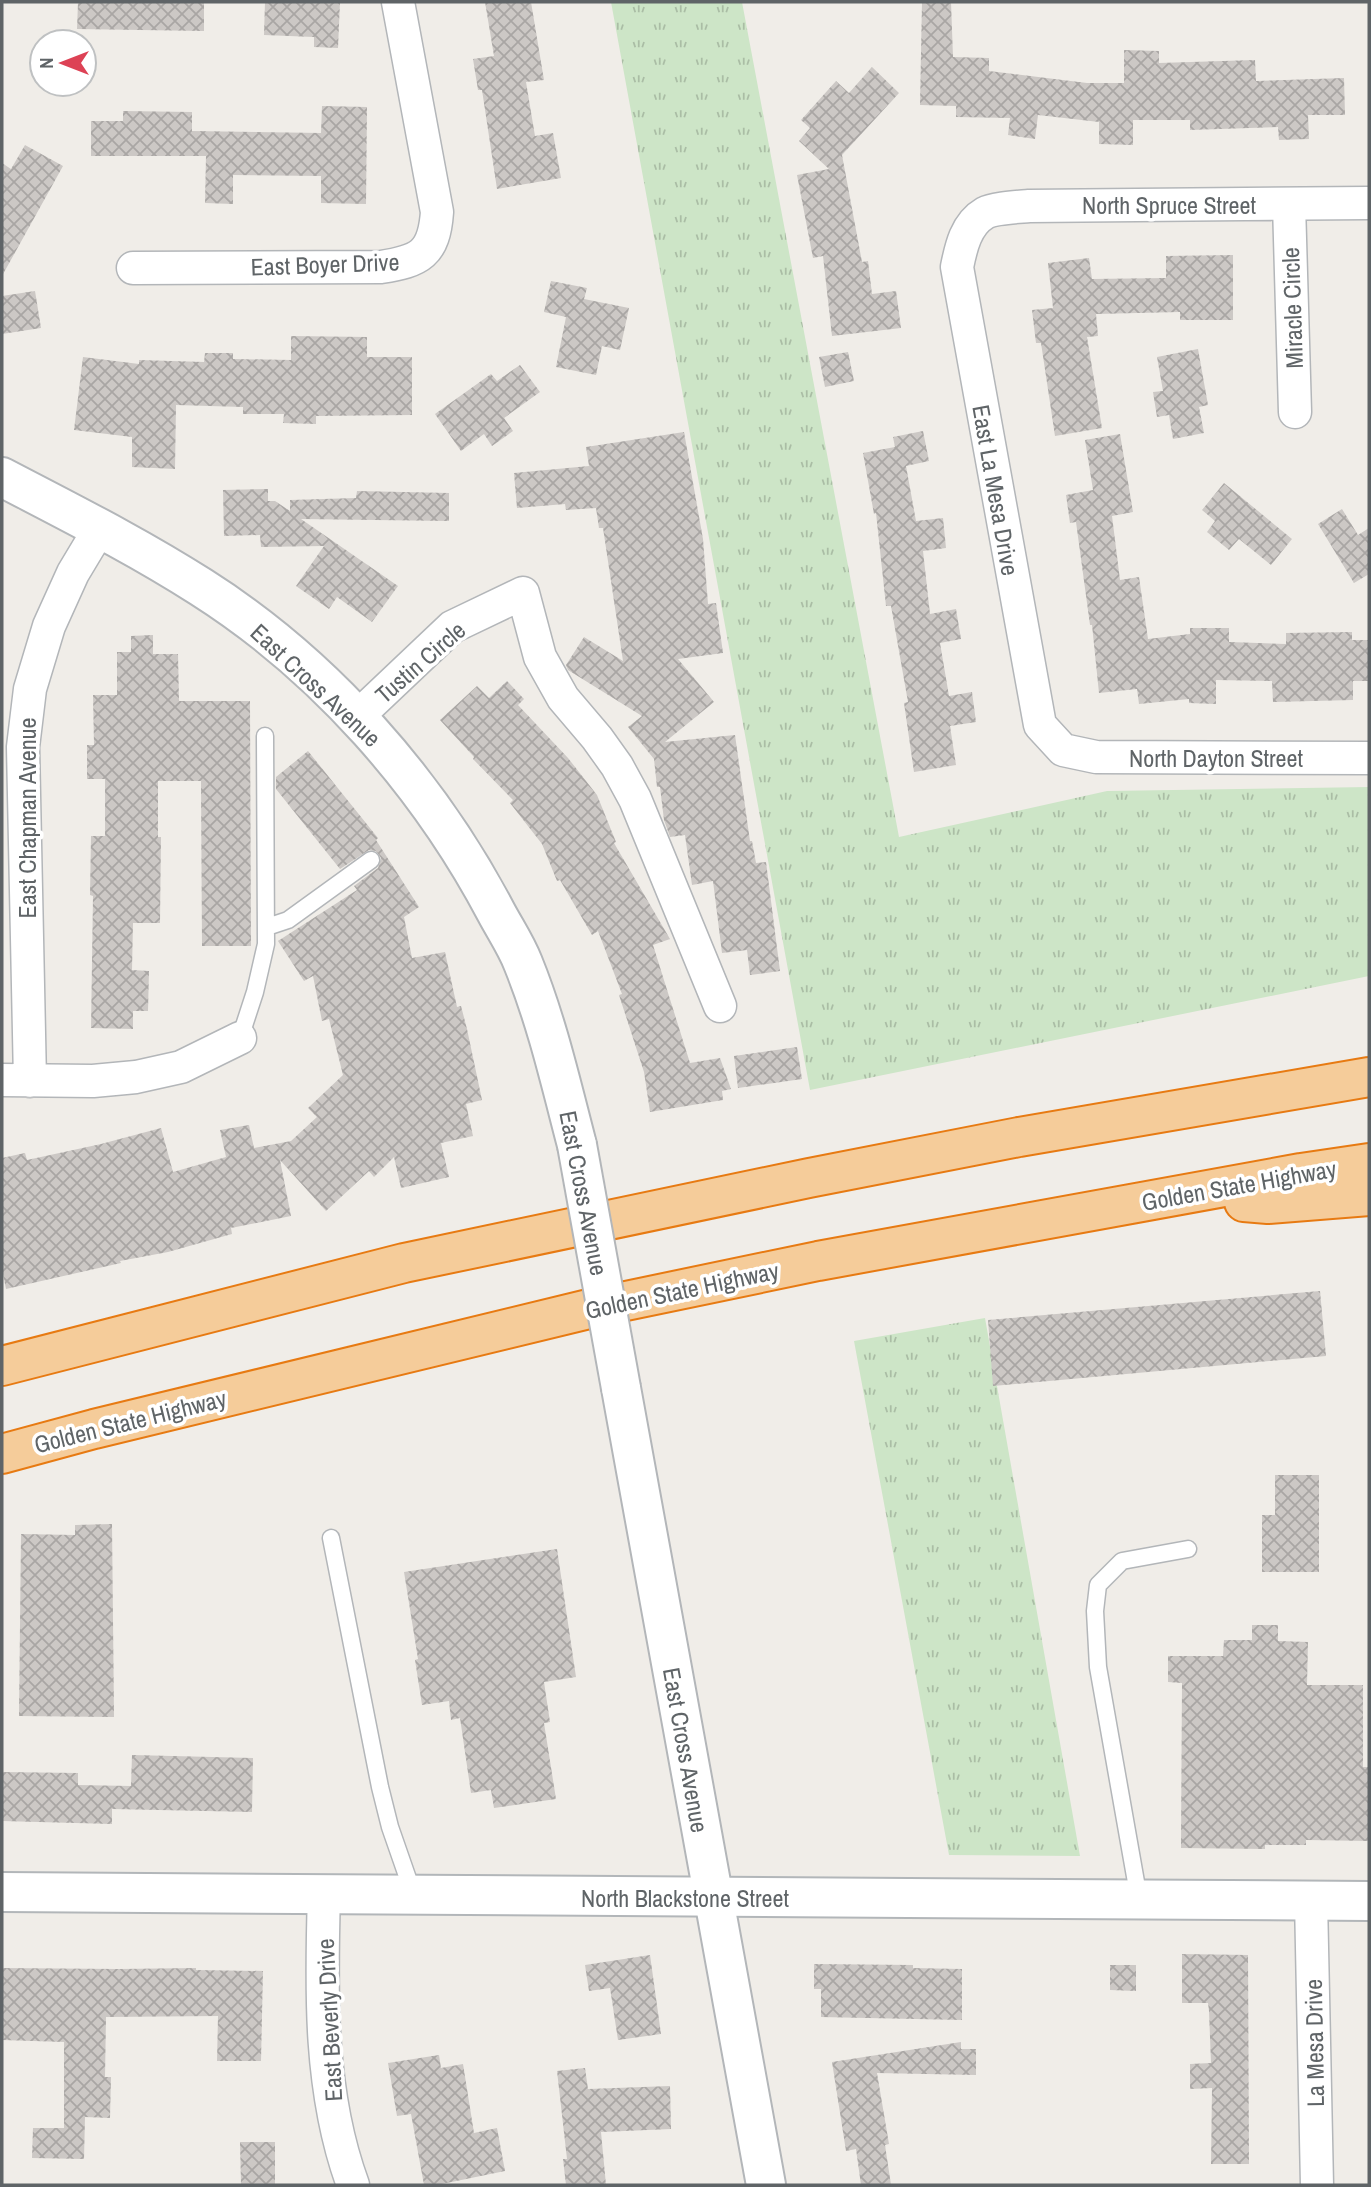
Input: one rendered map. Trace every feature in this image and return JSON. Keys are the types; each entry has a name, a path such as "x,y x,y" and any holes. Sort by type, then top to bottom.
{"highway":[{"path":"2,1366 417,1260 1019,1137 1369,1077"},
{"name":"Golden State Highway","path":"2,1454 94,1429 597,1307 818,1261 1369,1163"},
{"path":"1169,1197 1268,1204 1369,1196"}],"street":[{"name":"East Boyer Drive","path":"133,268 381,267 416,259 433,240 438,212 398,2"},
{"name":"North Spruce Street","path":"973,224 986,212 1030,206 1369,203"},
{"name":"Miracle Circle","path":"1289,204 1295,412"},
{"name":"East La Mesa Drive","path":"973,224 962,242 957,267 962,299 1040,725 1063,750"},
{"name":"East Cross Avenue","path":"2,477 100,528 202,588 280,645 357,717 396,760 445,826 484,889 522,961 548,1035 577,1145 766,2185"},
{"name":"East Chapman Avenue","path":"16,1081 23,747 30,689 49,626 73,573 100,528"},
{"name":"Tustin Circle","path":"357,717 452,627 523,593 540,657 563,698 617,766 635,799 720,1006"},
{"name":"North Dayton Street","path":"1063,750 1096,757 1369,758"},
{"path":"16,1081 93,1081 136,1077 181,1067 240,1038"},
{"name":"North Blackstone Street","path":"2,1892 1369,1901"},
{"name":"East Beverly Drive","path":"324,1894 324,2034 336,2122 353,2185"},
{"name":"La Mesa Drive","path":"1311,1900 1317,2185"}],"lane":[{"path":"240,1038 255,992 266,944 265,736"},
{"path":"267,927 288,920 370,860"},
{"path":"331,1538 380,1787 390,1827 414,1896"},
{"path":"1139,1899 1098,1667 1095,1611 1098,1585 1122,1561 1188,1549"}],"green space":[{"path":"611,2 742,2 899,837 1107,791 1369,787 1369,976 810,1090"},
{"path":"985,1318 1080,1856 949,1855 854,1341"}],"building":[{"path":"78,2 204,2 204,31 77,28"},
{"path":"265,2 340,2 338,48 314,47 314,37 264,35"},
{"path":"485,2 531,2 544,80 526,82 535,136 553,133 561,178 497,189 482,90 478,90 473,59 494,56"},
{"path":"922,2 951,2 953,57 989,58 989,71 1087,83 1124,83 1124,50 1159,51 1159,63 1255,60 1256,81 1344,78 1345,115 1308,115 1309,139 1279,140 1278,127 1190,130 1190,120 1133,120 1133,145 1099,144 1099,122 1038,115 1035,139 1008,135 1010,118 956,117 956,106 920,105"},
{"path":"872,67 899,93 842,155 862,262 868,261 872,294 896,291 901,328 832,336 823,256 813,258 797,175 829,169 799,141 810,128 801,120 836,81 849,93"},
{"path":"322,106 367,107 366,204 321,203 321,176 233,175 233,204 205,203 206,156 91,156 91,121 123,121 123,111 192,112 192,131 321,133"},
{"path":"25,145 63,166 2,276 2,163 11,169"},
{"path":"1233,255 1233,320 1180,320 1180,312 1096,314 1098,336 1087,337 1102,428 1055,436 1041,343 1036,343 1032,310 1053,308 1048,263 1089,258 1092,279 1166,278 1166,256"},
{"path":"551,281 587,288 584,299 629,308 620,350 602,346 596,375 556,367 566,317 544,312"},
{"path":"35,291 41,328 2,334 2,296"},
{"path":"291,336 367,337 367,357 412,357 412,415 316,416 316,424 283,423 284,414 243,414 243,407 176,405 175,469 132,467 132,437 74,430 83,357 139,364 139,360 204,362 205,353 233,353 233,359 291,360"},
{"path":"1198,349 1208,405 1199,407 1204,433 1173,439 1169,415 1157,417 1153,392 1163,391 1157,357"},
{"path":"848,352 854,381 825,387 819,357"},
{"path":"520,365 540,392 504,418 513,431 492,446 484,434 461,451 435,414 491,374 497,381"},
{"path":"923,431 929,461 906,466 916,521 943,518 946,548 923,551 930,614 956,609 961,639 940,643 949,696 972,692 976,722 950,726 956,765 914,772 904,703 908,702 891,606 886,606 876,513 874,514 863,453 895,447 893,437"},
{"path":"684,432 703,539 708,604 716,603 723,653 678,659 714,702 665,742 735,735 750,841 756,863 766,862 780,971 750,975 747,950 722,953 713,881 692,885 685,835 670,837 664,820 660,787 657,787 654,759 628,727 642,716 568,670 566,665 584,637 623,661 603,528 599,528 596,508 566,510 565,504 517,508 514,473 589,466 586,447"},
{"path":"1120,434 1133,512 1112,516 1120,580 1139,577 1148,639 1190,634 1190,628 1229,628 1229,642 1286,644 1286,633 1352,632 1352,640 1369,640 1369,681 1353,681 1353,700 1273,702 1272,681 1216,680 1216,704 1189,703 1189,699 1139,704 1137,689 1099,693 1092,625 1076,522 1070,523 1066,495 1093,490 1085,440"},
{"path":"1224,483 1292,539 1271,565 1239,539 1229,550 1207,532 1215,521 1202,510"},
{"path":"268,489 268,501 275,501 290,511 290,500 356,498 357,491 449,493 449,521 301,519 398,586 372,622 337,597 329,609 296,586 324,546 261,547 260,535 224,536 223,490"},
{"path":"1342,509 1358,535 1369,528 1369,574 1354,583 1318,524"},
{"path":"153,635 153,654 178,654 179,701 250,701 251,946 202,946 201,781 158,781 158,837 161,837 160,923 133,923 132,970 149,971 148,1011 133,1011 133,1029 91,1028 91,836 105,836 105,779 87,779 87,745 94,745 93,695 117,695 117,652 131,652 131,636"},
{"path":"507,681 524,699 518,705 568,758 597,795 616,842 614,843 670,939 653,945 690,1063 720,1058 731,1089 722,1091 723,1100 650,1112 644,1072 619,995 622,994 598,931 592,935 560,880 557,881 542,844 510,803 513,800 440,720 477,686 489,698"},
{"path":"308,751 378,838 376,840 419,907 404,917 412,958 445,952 457,1007 461,1006 467,1029 482,1100 466,1104 473,1136 441,1143 449,1177 401,1188 394,1157 374,1177 369,1171 326,1211 280,1160 291,1216 231,1228 232,1234 168,1252 6,1289 2,1269 2,1158 25,1153 27,1160 161,1128 173,1172 226,1157 220,1130 249,1125 254,1148 291,1141 317,1117 308,1108 343,1075 329,1019 322,1021 313,976 304,981 278,941 357,890 354,886 378,868 381,858 376,851 369,850 340,869 276,789 276,777"},
{"path":"797,1047 802,1079 738,1088 734,1056"},
{"path":"1320,1291 1326,1356 993,1386 988,1320"},
{"path":"1275,1475 1319,1475 1319,1572 1262,1572 1262,1515 1275,1515"},
{"path":"112,1524 114,1717 19,1716 21,1534 75,1535 75,1525"},
{"path":"557,1549 576,1677 544,1682 550,1722 544,1723 556,1799 494,1808 491,1790 471,1793 460,1718 451,1720 449,1701 422,1705 415,1660 418,1659 404,1572"},
{"path":"1252,1625 1278,1625 1278,1641 1308,1642 1307,1685 1363,1685 1363,1767 1369,1767 1369,1841 1306,1840 1306,1845 1265,1845 1265,1849 1181,1848 1182,1683 1168,1682 1168,1656 1223,1656 1224,1640 1252,1640"},
{"path":"132,1755 253,1758 252,1812 112,1809 112,1824 2,1821 2,1772 78,1773 78,1785 131,1786"},
{"path":"1182,1954 1248,1955 1249,2164 1211,2164 1212,2088 1190,2089 1190,2064 1211,2063 1208,2003 1182,2003"},
{"path":"650,1955 661,2034 618,2040 610,1988 589,1991 585,1965"},
{"path":"814,1964 913,1965 913,1968 962,1969 962,2020 821,2017 821,1989 814,1989"},
{"path":"1110,1965 1136,1965 1136,1991 1110,1990"},
{"path":"2,1968 196,1968 263,1971 261,2061 217,2061 218,2016 106,2017 105,2077 111,2077 110,2118 85,2117 84,2159 32,2158 33,2128 64,2128 64,2042 2,2040"},
{"path":"961,2042 961,2049 976,2049 976,2075 877,2073 889,2144 885,2145 891,2185 861,2185 856,2149 846,2151 832,2062"},
{"path":"439,2055 441,2068 463,2064 474,2133 497,2128 505,2171 437,2185 424,2185 411,2114 397,2116 388,2063"},
{"path":"585,2068 588,2089 670,2086 671,2129 601,2132 606,2185 566,2185 563,2159 567,2159 557,2071"},
{"path":"240,2142 275,2142 275,2185 241,2185"}]}
